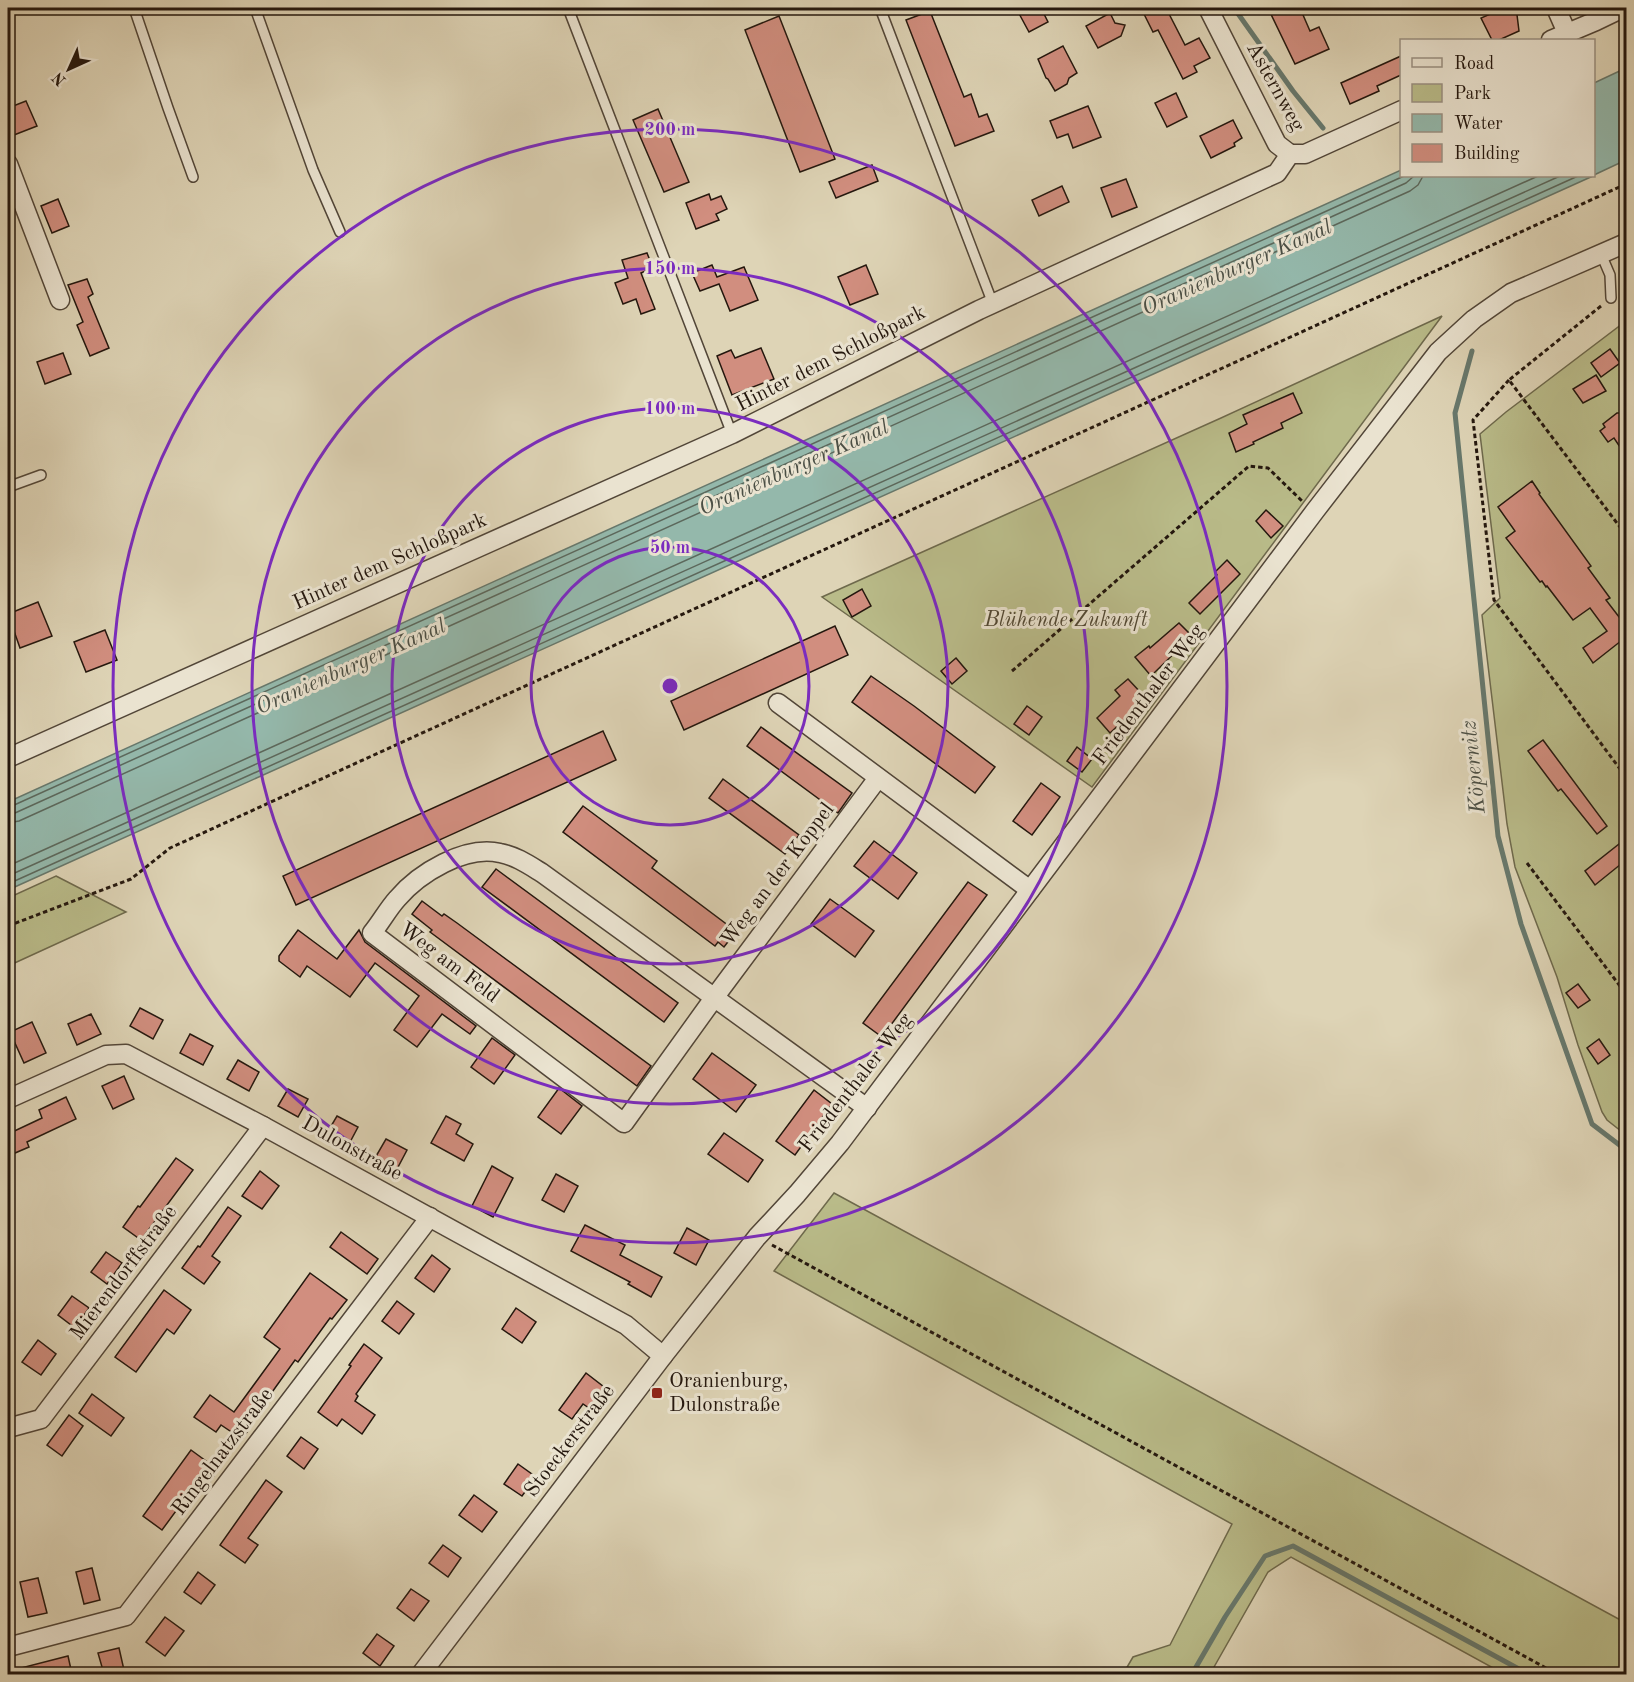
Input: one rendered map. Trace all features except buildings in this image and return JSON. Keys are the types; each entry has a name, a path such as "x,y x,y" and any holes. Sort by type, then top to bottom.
{"street":[{"name":"Asternweg","path":"1208,8 1277,144 1290,154"},
{"path":"1556,8 1559,37 1623,8"},
{"path":"1290,154 1305,154 1400,110"},
{"name":"Hinter dem Schloßpark","path":"8,758 732,434 993,304 1277,173 1290,154"},
{"path":"8,164 60,300"},
{"name":"Friedenthaler Weg","path":"758,1237 797,1194 867,1108 1315,511 1438,352 1474,319 1511,293 1626,243"},
{"path":"778,704 1030,890"},
{"name":"Weg an der Koppel","path":"714,998 879,778"},
{"name":"Weg am Feld","path":"714,998 624,1123 372,933 398,897 443,862 474,853 498,852 518,859 542,873 867,1108"},
{"name":"Dulonstraße","path":"8,1099 106,1055 126,1054 263,1126 626,1325 663,1356"},
{"name":"Mierendorffstraße","path":"8,1428 41,1419 263,1126"},
{"name":"Ringelnatzstraße","path":"8,1647 126,1616 430,1217"},
{"name":"Stoeckerstraße","path":"421,1674 663,1356 758,1237"}],"lane":[{"path":"134,8 193,177"},
{"path":"255,8 313,170 340,232"},
{"path":"568,8 732,434"},
{"path":"880,8 993,304"},
{"path":"1601,254 1610,275 1611,298"},
{"path":"8,487 41,475"}],"path":[{"path":"8,926 131,879 170,848 1626,184"},
{"path":"1611,298 1509,380 1473,420 1494,600 1626,777"},
{"path":"1509,380 1626,535"},
{"path":"1012,672 1249,466 1268,468 1302,502 1315,511"},
{"path":"1527,863 1626,994"},
{"path":"758,1237 1557,1674"}],"green space":[{"name":"Blühende Zukunft","path":"1442,316 1092,787 822,597 1221,418"},
{"path":"1626,321 1626,1135 1607,1120 1602,1112 1557,977 1515,867 1507,824 1482,615 1500,598 1480,434"},
{"path":"56,876 126,912 8,966 8,898"},
{"path":"834,1193 1626,1623 1626,1674 1504,1674 1291,1557 1268,1572 1210,1674 1123,1674 1133,1657 1170,1645 1232,1524 774,1271"}],"water":[{"path":"1626,68 1626,160 1595,175 1595,83"},
{"name":"Oranienburger Kanal","path":"1400,170 1400,177 1591,177 8,890 8,802"}],"waterway":[{"name":"Köpernitz","path":"1234,8 1293,91 1323,128"},
{"name":"Köpernitz","path":"1472,351 1455,413 1498,836 1521,924 1592,1124 1626,1150"},
{"path":"1192,1674 1225,1617 1265,1556 1293,1546 1528,1674"}],"place":[{"name":"Oranienburg, Dulonstraße","path":"657,1393"}]}
